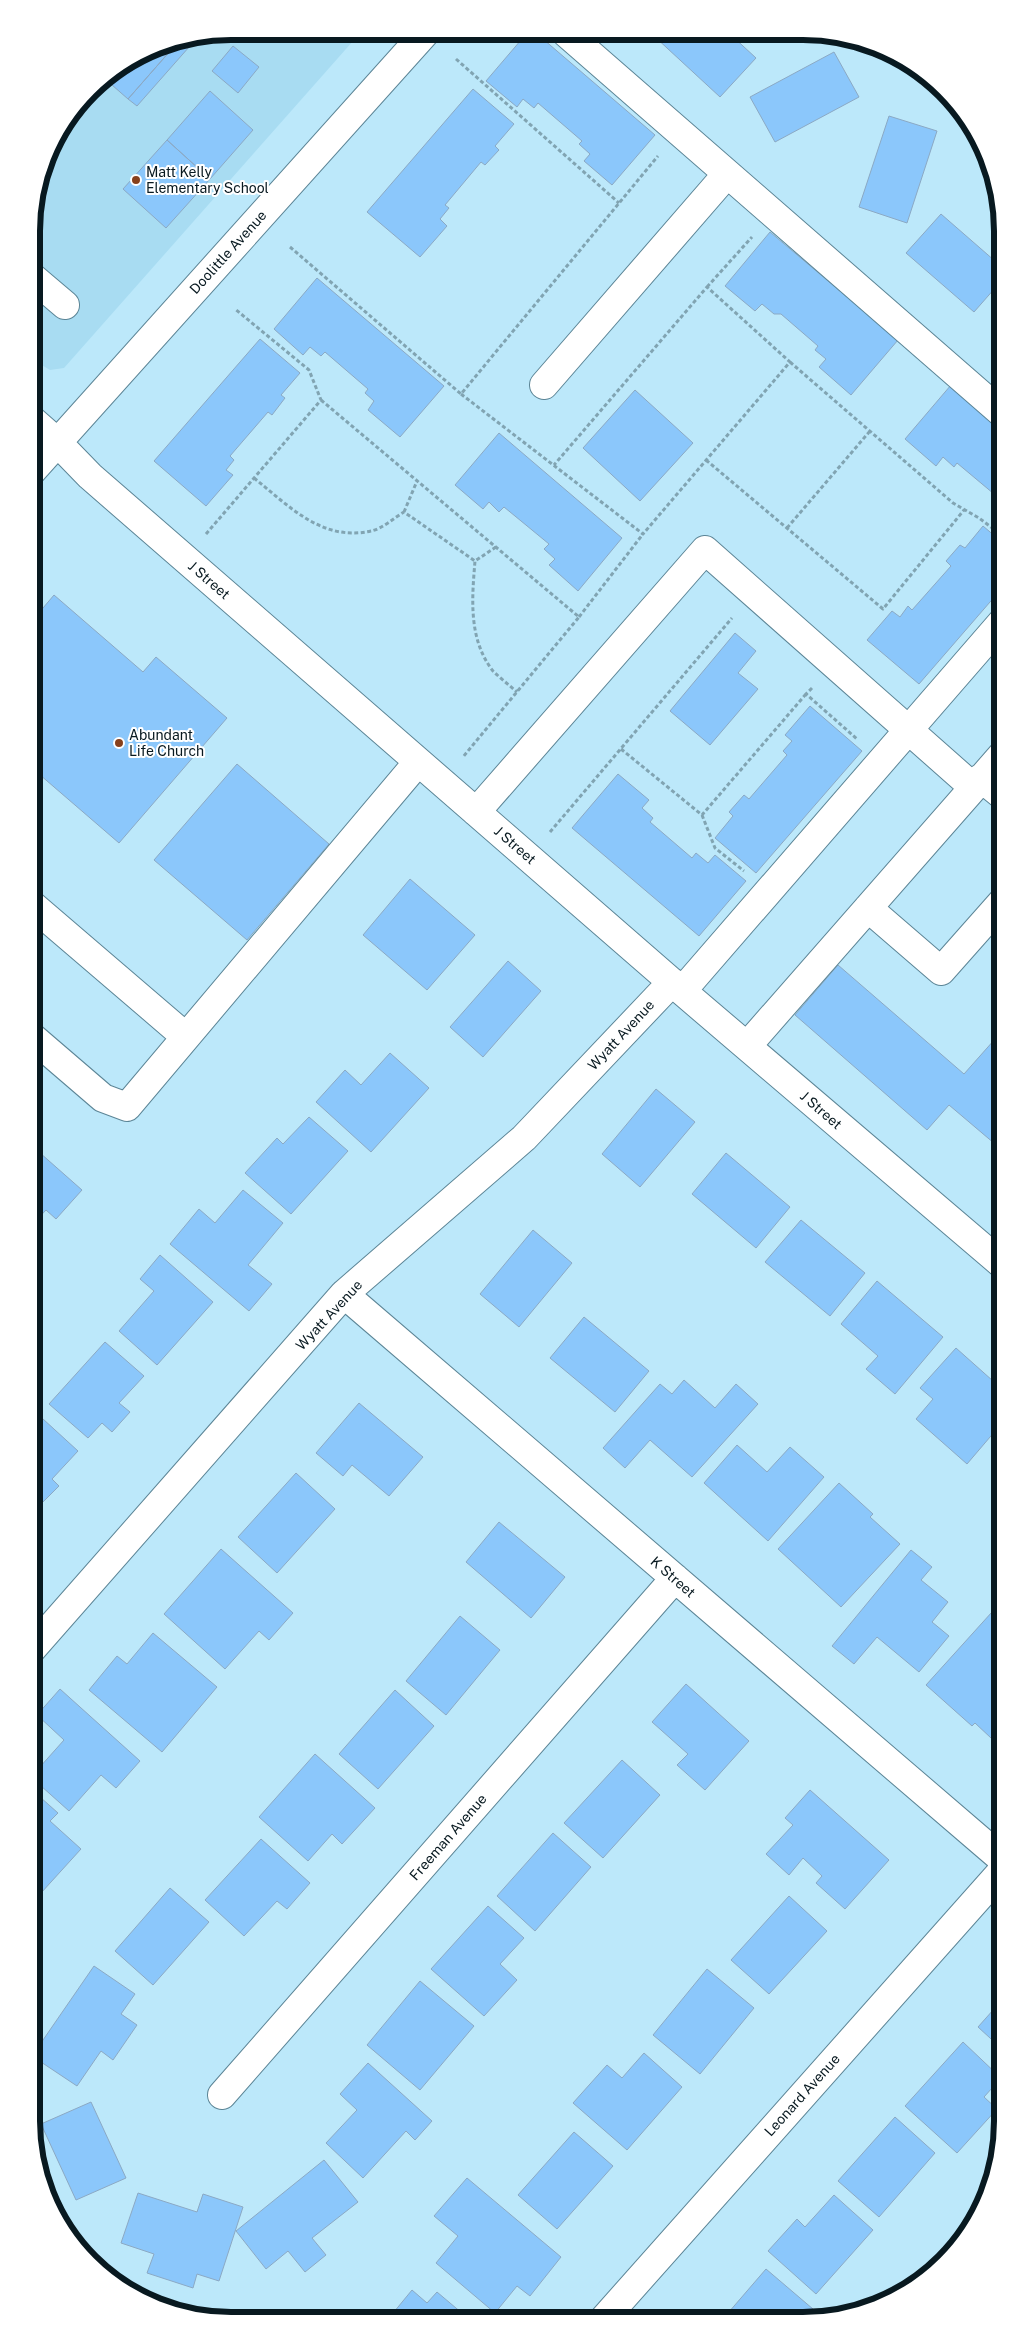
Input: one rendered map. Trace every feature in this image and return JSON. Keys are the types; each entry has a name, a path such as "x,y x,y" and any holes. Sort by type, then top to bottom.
{"street":[{"name":"Doolittle Avenue","path":"40,462 419,40"},
{"path":"574,40 994,406"},
{"path":"544,385 727,174"},
{"path":"40,285 64,305"},
{"name":"J Street","path":"40,427 90,476 184,558 994,1259"},
{"path":"476,812 705,550 909,730 977,783 994,792"},
{"name":"Wyatt Avenue","path":"40,1640 344,1294 524,1138 677,986 770,890 994,631"},
{"path":"40,1044 103,1098 127,1107 418,762"},
{"path":"746,1046 994,764"},
{"path":"868,908 941,971 994,911"},
{"path":"40,912 186,1037"},
{"name":"K Street","path":"344,1294 994,1852"},
{"name":"Freeman Avenue","path":"222,2096 674,1578"},
{"name":"Leonard Avenue","path":"610,2312 994,1880"}],"path":[{"path":"456,59 619,202"},
{"path":"461,394 678,131"},
{"path":"554,465 707,287 773,214"},
{"path":"290,247 461,394 643,534"},
{"path":"707,287 790,362 953,503 994,530"},
{"path":"235,310 309,370 321,400 580,617"},
{"path":"442,782 580,617 643,534 790,362"},
{"path":"184,558 321,400"},
{"path":"787,528 870,431"},
{"path":"706,460 883,609 964,510"},
{"path":"254,478 300,516 339,534 372,531 404,512 417,481"},
{"path":"404,512 475,561"},
{"path":"475,561 496,547"},
{"path":"475,561 471,605 478,643 493,670 516,692"},
{"path":"531,860 551,831 734,615"},
{"path":"702,815 816,683"},
{"path":"806,694 882,761"},
{"path":"621,748 702,815 715,848 770,890"}],"shaded area":[{"name":"Matt Kelly Elementary School","path":"218,40 354,40 64,368 50,370 40,364 40,218 50,169 66,135 87,105 105,87 125,72 146,60 181,47"}],"building":[{"path":"521,40 544,40 655,135 612,185 584,161 590,154 579,144 582,141 538,103 534,108 523,99 517,107 486,81"},
{"path":"658,40 736,40 756,58 720,97"},
{"path":"191,45 137,106 128,99 172,49"},
{"path":"233,46 259,67 238,93 212,71"},
{"path":"172,49 128,99 110,83 135,66"},
{"path":"834,52 859,97 775,142 750,97"},
{"path":"473,89 514,124 495,146 499,150 485,165 481,162 445,205 449,208 440,219 447,226 420,257 367,212"},
{"path":"210,91 253,130 210,179 167,140"},
{"path":"889,116 937,131 907,223 859,207"},
{"path":"167,140 210,179 166,228 123,189"},
{"path":"941,214 994,260 994,289 974,312 906,253"},
{"path":"770,232 898,340 851,395 819,367 826,359 815,350 818,346 781,314 774,314 762,304 755,311 725,286"},
{"path":"317,278 444,386 400,437 368,410 374,401 365,393 368,389 325,352 321,356 310,347 303,355 274,329"},
{"path":"260,339 300,373 281,395 285,398 272,415 268,412 230,456 234,460 226,470 233,475 206,506 154,461"},
{"path":"951,385 994,421 994,494 957,463 954,467 943,457 936,466 905,439"},
{"path":"635,390 693,443 640,501 583,448"},
{"path":"499,433 622,538 578,591 549,565 555,559 544,549 549,544 504,507 499,512 489,502 483,509 455,485"},
{"path":"983,526 994,535 994,597 919,684 867,640 892,611 900,617 908,606 912,610 951,566 946,561 960,545 965,548"},
{"name":"Abundant Life Church","path":"54,595 143,672 156,657 227,718 119,843 40,775 40,612"},
{"path":"735,633 756,651 738,673 758,689 710,745 670,711"},
{"path":"810,706 862,751 756,873 715,838 733,816 729,812 744,795 749,799 787,755 783,751 792,741 785,735"},
{"path":"237,764 329,844 247,940 154,860"},
{"path":"618,774 649,800 642,808 653,818 650,822 692,858 696,853 708,863 715,855 746,881 699,936 572,828"},
{"path":"410,879 475,935 427,990 363,935"},
{"path":"508,961 541,991 483,1057 450,1027"},
{"path":"838,965 964,1074 994,1040 994,1143 949,1105 927,1130 795,1015"},
{"path":"390,1053 429,1088 371,1152 316,1102 345,1070 361,1085"},
{"path":"656,1089 695,1122 640,1187 602,1154"},
{"path":"309,1117 348,1151 291,1214 245,1173 277,1138 283,1144"},
{"path":"40,1153 82,1190 56,1219 46,1210 40,1216"},
{"path":"726,1153 790,1207 756,1248 692,1194"},
{"path":"243,1190 283,1223 248,1265 272,1284 249,1311 170,1244 199,1209 215,1223"},
{"path":"801,1220 865,1273 830,1316 765,1262"},
{"path":"533,1230 572,1263 519,1327 480,1294"},
{"path":"160,1255 213,1302 157,1365 119,1331 154,1291 140,1279"},
{"path":"877,1281 943,1337 895,1394 866,1369 878,1356 841,1324"},
{"path":"584,1317 649,1371 615,1412 550,1358"},
{"path":"105,1342 144,1376 119,1403 130,1412 112,1432 102,1423 88,1438 49,1404"},
{"path":"956,1348 994,1382 994,1432 967,1464 916,1419 933,1399 920,1388"},
{"path":"684,1380 715,1408 736,1384 758,1404 692,1477 650,1440 625,1468 603,1448 660,1384 672,1394"},
{"path":"359,1403 423,1457 389,1496 352,1465 343,1476 316,1453"},
{"path":"40,1416 78,1451 52,1479 59,1486 40,1505"},
{"path":"737,1445 767,1472 790,1447 824,1477 768,1541 704,1483"},
{"path":"296,1473 335,1509 277,1573 238,1537"},
{"path":"839,1483 873,1514 870,1517 900,1544 841,1607 778,1549"},
{"path":"499,1522 565,1577 531,1618 466,1562"},
{"path":"221,1549 293,1613 269,1640 259,1631 225,1669 164,1614"},
{"path":"911,1550 932,1567 921,1580 948,1602 932,1622 949,1636 919,1672 877,1637 854,1664 832,1646"},
{"path":"992,1612 994,1614 994,1734 991,1738 975,1723 972,1726 926,1685"},
{"path":"460,1616 500,1650 446,1715 406,1681"},
{"path":"153,1633 217,1687 162,1752 89,1690 117,1656 127,1664"},
{"path":"686,1684 749,1741 705,1790 677,1765 688,1754 652,1722"},
{"path":"60,1689 140,1761 116,1788 101,1775 69,1811 40,1785 40,1767 64,1740 40,1718 40,1712"},
{"path":"395,1690 434,1726 378,1789 339,1754"},
{"path":"315,1754 375,1808 342,1844 332,1834 308,1861 259,1817"},
{"path":"622,1760 660,1795 603,1858 564,1823"},
{"path":"810,1790 889,1860 845,1909 816,1883 822,1876 803,1858 789,1875 766,1854 793,1825 785,1818"},
{"path":"40,1797 58,1813 50,1821 81,1849 40,1894"},
{"path":"553,1833 591,1867 535,1931 497,1896"},
{"path":"261,1839 310,1883 287,1909 277,1901 244,1936 205,1900"},
{"path":"170,1888 209,1922 153,1985 115,1951"},
{"path":"789,1896 827,1931 769,1994 731,1960"},
{"path":"488,1906 524,1938 500,1964 517,1980 484,2016 431,1969"},
{"path":"94,1966 135,1994 121,2014 137,2025 113,2060 101,2051 77,2086 40,2061 40,2044"},
{"path":"707,1969 754,2008 700,2074 653,2035"},
{"path":"420,1981 474,2026 420,2090 367,2045"},
{"path":"994,2009 994,2042 978,2027"},
{"path":"963,2042 994,2071 994,2086 984,2097 994,2106 994,2112 957,2153 905,2106"},
{"path":"644,2053 682,2087 627,2150 573,2103 607,2065 622,2078"},
{"path":"368,2063 432,2121 415,2140 406,2131 363,2178 326,2143 357,2110 340,2094"},
{"path":"91,2102 126,2178 76,2200 41,2124"},
{"path":"895,2117 935,2153 879,2217 838,2181"},
{"path":"574,2132 613,2166 557,2229 518,2195"},
{"path":"324,2160 358,2202 312,2238 326,2255 305,2272 288,2251 266,2269 236,2231"},
{"path":"467,2178 561,2257 530,2296 517,2286 494,2312 436,2263 458,2236 434,2216"},
{"path":"138,2193 197,2212 203,2194 243,2207 219,2281 197,2274 193,2288 147,2273 154,2254 121,2243"},
{"path":"834,2195 873,2230 816,2294 768,2251 797,2219 805,2227"},
{"path":"766,2269 816,2312 816,2312 729,2312"},
{"path":"412,2290 427,2303 437,2292 461,2312 394,2312"}],"place":[{"name":"Matt Kelly Elementary School","path":"136,180"},
{"name":"Abundant Life Church","path":"119,743"}]}
